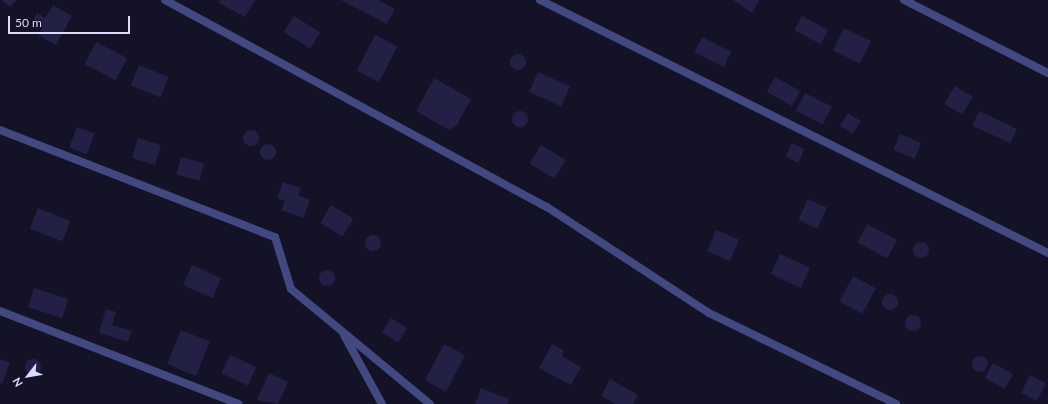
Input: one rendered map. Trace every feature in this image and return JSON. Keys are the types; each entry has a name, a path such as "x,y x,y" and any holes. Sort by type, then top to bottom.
{"street":[{"path":"165,0 547,207 709,313 896,404"},
{"path":"540,0 1048,253"},
{"path":"904,0 1048,73"},
{"path":"0,130 275,236 291,289 430,404"},
{"path":"0,311 239,404"},
{"path":"342,331 382,404"}],"building":[{"path":"1,0 17,0 10,7"},
{"path":"220,0 255,0 245,17 219,3"},
{"path":"341,0 378,0 395,9 387,24"},
{"path":"733,0 759,0 752,13"},
{"path":"53,5 72,16 56,45 38,35 42,29 31,23 37,13 45,18"},
{"path":"294,16 320,32 310,49 284,32"},
{"path":"802,16 828,30 821,44 794,30"},
{"path":"844,28 871,41 860,64 833,50"},
{"path":"375,35 397,46 379,82 357,71"},
{"path":"702,37 731,52 724,67 694,52"},
{"path":"96,42 127,58 116,80 85,64"},
{"path":"518,54 524,56 526,62 524,68 518,70 512,68 510,62 512,56"},
{"path":"139,65 169,77 160,97 131,85"},
{"path":"538,72 570,86 561,106 529,92"},
{"path":"775,77 800,91 792,106 767,92"},
{"path":"434,78 471,99 457,125 449,130 416,111"},
{"path":"955,86 973,97 962,115 944,104"},
{"path":"805,93 832,107 823,124 796,111"},
{"path":"520,111 526,113 528,119 526,125 520,127 514,125 512,119 514,113"},
{"path":"979,111 1017,129 1010,143 972,126"},
{"path":"848,113 861,121 853,134 840,126"},
{"path":"77,127 95,134 87,154 69,148"},
{"path":"251,130 257,132 259,138 257,144 251,146 245,144 243,138 245,132"},
{"path":"900,134 921,143 915,159 893,150"},
{"path":"138,138 161,145 155,165 132,158"},
{"path":"792,143 805,149 798,163 786,157"},
{"path":"268,144 274,146 276,152 274,158 268,160 262,158 260,152 262,146"},
{"path":"541,145 566,160 555,179 530,164"},
{"path":"181,157 204,163 200,181 176,174"},
{"path":"283,182 301,188 298,195 310,200 303,218 281,210 285,201 277,198"},
{"path":"808,199 827,208 817,229 798,220"},
{"path":"331,205 353,218 342,236 320,223"},
{"path":"38,208 70,221 62,242 30,228"},
{"path":"867,224 897,240 887,259 857,243"},
{"path":"716,230 739,240 730,261 707,251"},
{"path":"373,235 379,237 381,243 379,249 373,251 367,249 365,243 367,237"},
{"path":"921,242 927,244 929,250 927,256 921,258 915,256 913,250 915,244"},
{"path":"780,254 810,268 801,288 771,274"},
{"path":"192,265 221,278 212,298 183,285"},
{"path":"327,270 333,272 335,278 333,284 327,286 321,284 319,278 321,272"},
{"path":"853,276 876,288 862,314 839,302"},
{"path":"34,288 68,299 62,318 28,307"},
{"path":"890,294 896,296 898,302 896,308 890,310 884,308 882,302 884,296"},
{"path":"106,309 116,312 112,325 132,331 128,342 99,333"},
{"path":"913,315 919,317 921,323 919,329 913,331 907,329 905,323 907,317"},
{"path":"391,318 407,328 398,342 382,332"},
{"path":"181,330 210,342 196,376 167,364"},
{"path":"444,344 465,355 446,391 425,380"},
{"path":"552,344 563,350 563,357 581,367 571,385 539,368"},
{"path":"230,355 256,367 248,385 222,373"},
{"path":"980,356 986,358 988,364 986,370 980,372 974,370 972,364 974,358"},
{"path":"0,359 10,363 2,384 0,383"},
{"path":"33,359 39,361 41,367 39,373 33,375 27,373 25,367 27,361"},
{"path":"993,363 1013,374 1005,389 985,378"},
{"path":"269,373 288,382 278,404 257,400"},
{"path":"1030,375 1046,383 1037,401 1021,393"},
{"path":"610,379 638,395 633,404 616,404 601,396"},
{"path":"481,388 509,399 507,404 475,404"}]}
